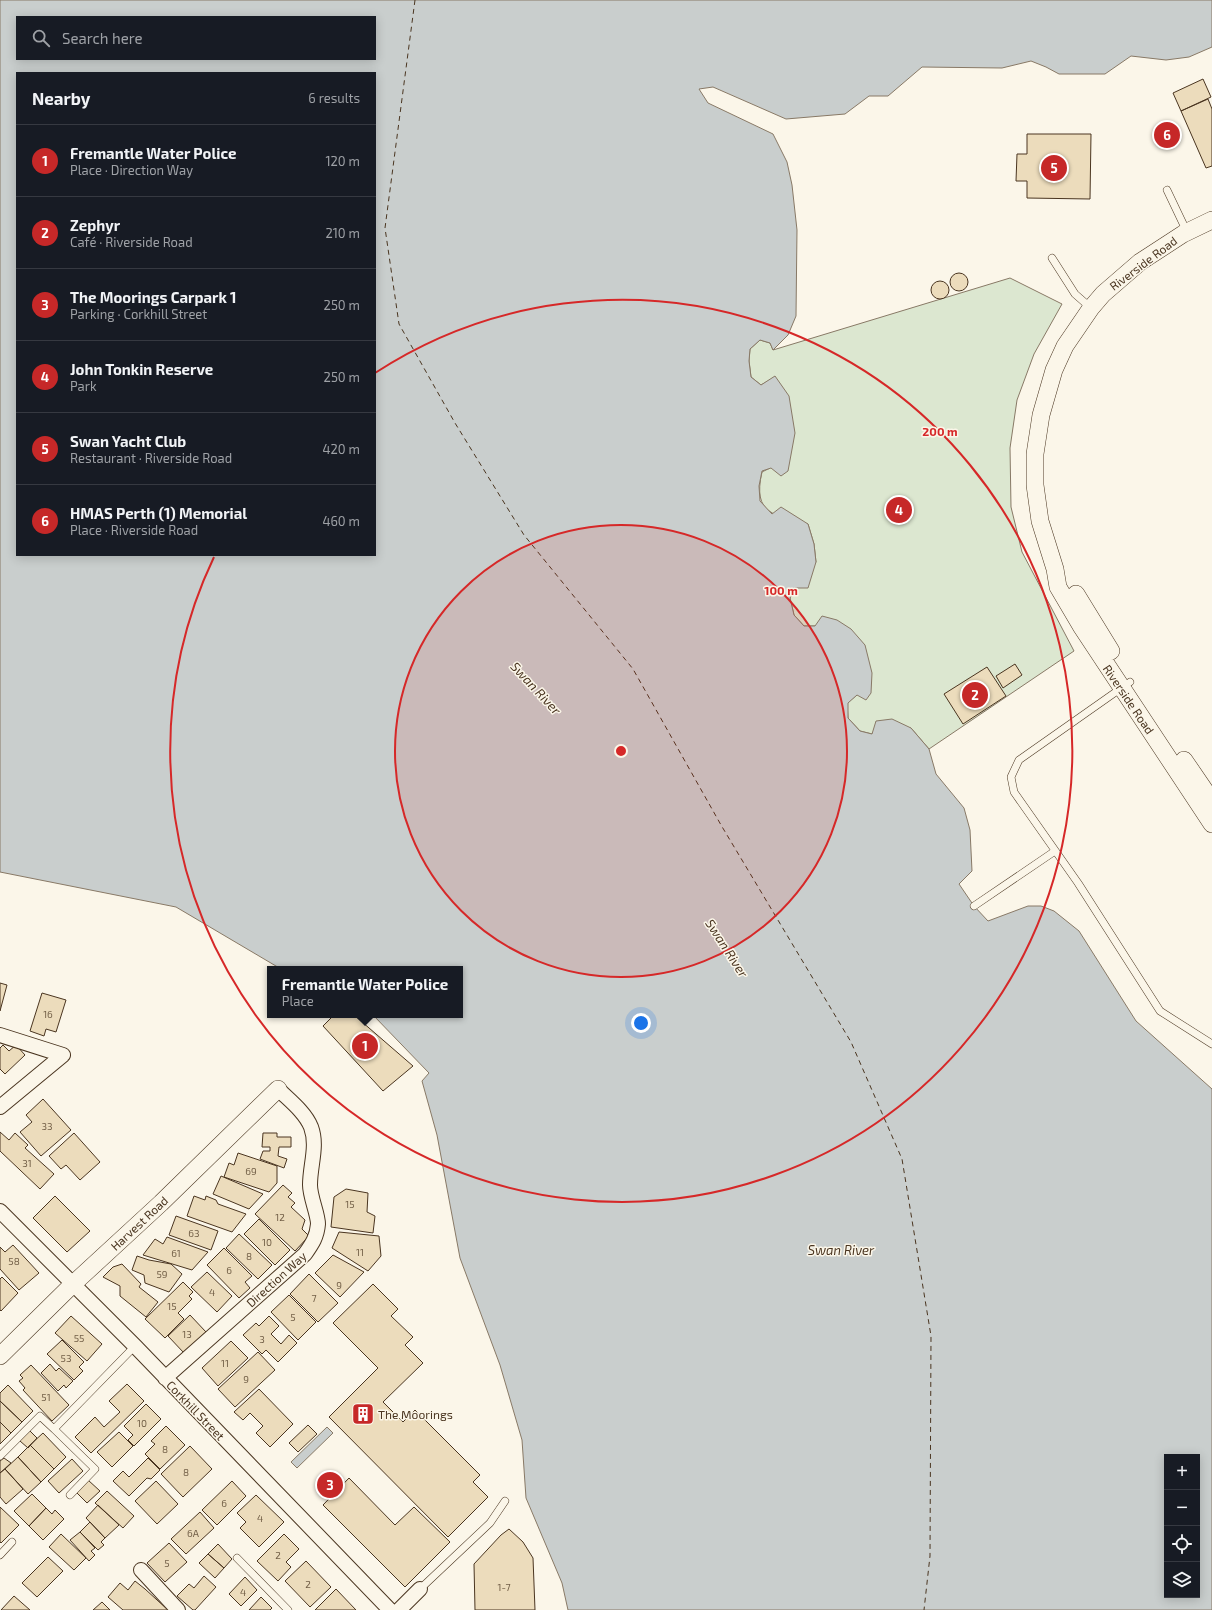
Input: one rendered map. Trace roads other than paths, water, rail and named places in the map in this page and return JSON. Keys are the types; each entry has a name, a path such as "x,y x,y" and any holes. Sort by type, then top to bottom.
{"street":[{"name":"Riverside Road","path":"1212,220 1187,232 1140,262 1103,294 1091,308 1065,346 1054,370 1043,407 1035,454 1035,485 1040,521 1055,569 1070,584 1126,684 1212,824"},
{"name":"Riverside Road","path":"1126,684 1212,801"},
{"path":"0,1035 63,1055 0,1107"},
{"name":"Harvest Road","path":"0,1356 72,1285 161,1203 278,1089"},
{"name":"Direction Way","path":"165,1378 305,1254 315,1241 318,1223 310,1184 313,1160 313,1134 310,1124 303,1114 278,1089"},
{"name":"Corkhill Street","path":"0,1211 72,1285 135,1346 390,1610"},
{"path":"141,1570 178,1610"},
{"path":"399,1610 420,1589"}],"lane":[{"path":"1167,190 1187,232"},
{"path":"1052,258 1075,294 1091,308"},
{"path":"1126,684 1019,760 1011,777 1014,792 1055,851 1160,1011 1212,1044"},
{"path":"974,906 1055,851"},
{"path":"54,1429 135,1346"},
{"path":"0,1456 40,1416 95,1469 70,1495"},
{"path":"420,1589 490,1523 506,1501"},
{"path":"0,1555 12,1542"},
{"path":"237,1558 288,1610"}],"water":[{"name":"Swan River","path":"0,0 1212,0 1212,47 1189,57 1166,60 1131,56 1105,74 1059,74 1031,61 1002,68 922,67 888,96 869,96 845,114 786,119 713,87 699,89 708,103 773,134 787,162 792,185 797,230 796,316 788,335 773,350 770,343 760,340 750,349 749,361 751,377 761,385 775,376 789,396 795,433 788,471 781,476 771,468 762,471 759,486 760,501 772,514 781,507 808,524 814,544 816,562 808,588 795,588 790,598 794,615 804,626 815,626 822,616 837,620 851,629 865,645 872,673 871,693 866,700 857,695 848,703 848,718 860,731 872,734 876,721 892,719 911,728 929,749 936,774 964,808 970,830 972,871 959,884 974,906 988,921 1028,906 1041,906 1054,911 1079,931 1136,1021 1212,1089 1212,1610 568,1610 562,1583 526,1498 522,1440 500,1365 460,1258 437,1135 422,1081 429,1073 376,1018 463,1018 463,966 276,966 176,907 0,872"},
{"path":"327,1427 333,1433 297,1468 291,1462"}],"place":[{"name":"HMAS Perth (1) Memorial","path":"1167,135"},
{"name":"Swan Yacht Club","path":"1054,168"},
{"name":"John Tonkin Reserve","path":"899,510"},
{"name":"Zephyr","path":"975,695"},
{"name":"Fremantle Water Police","path":"365,1046"},
{"name":"The Moorings","path":"363,1414"},
{"name":"The Moorings Carpark 1","path":"330,1485"}]}
